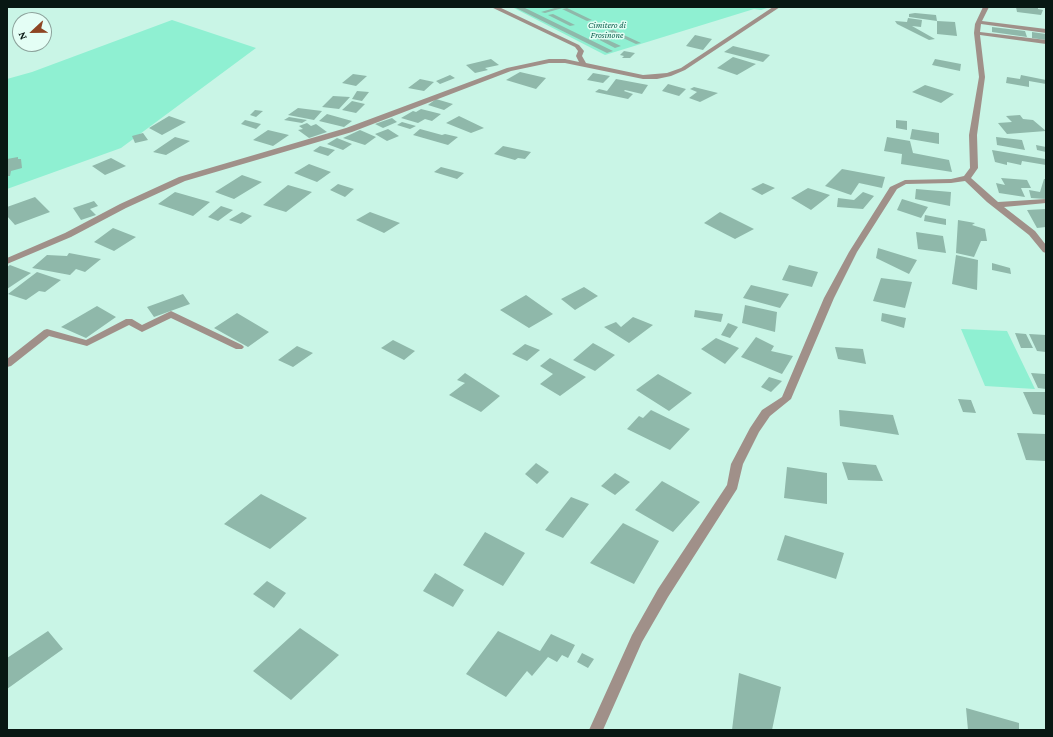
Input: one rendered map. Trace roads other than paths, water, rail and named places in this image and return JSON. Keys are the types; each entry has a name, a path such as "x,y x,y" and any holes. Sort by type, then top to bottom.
{"street":[{"path":"494,7 577,46 580,51 579,56 584,65"},
{"path":"556,61 643,77 670,75 696,61 777,7"},
{"path":"596,730 634,646 656,606 733,486 737,464 754,431 766,413 786,399 829,298 853,252 894,187 905,182 951,181 966,178 974,168 973,135 982,77 977,33 979,22 986,7"},
{"path":"979,22 1046,31"},
{"path":"977,33 1046,42"},
{"path":"7,261 68,235 123,206 182,179 349,130 509,69 528,64 556,61 579,56"},
{"path":"966,178 1032,232 1046,250"},
{"path":"996,204 1046,201"},
{"path":"7,364 47,332 87,343 128,321 142,329 171,314 239,347"}],"park label":[{"name":"Cimitero di Frosinone","path":"607,30"}]}
